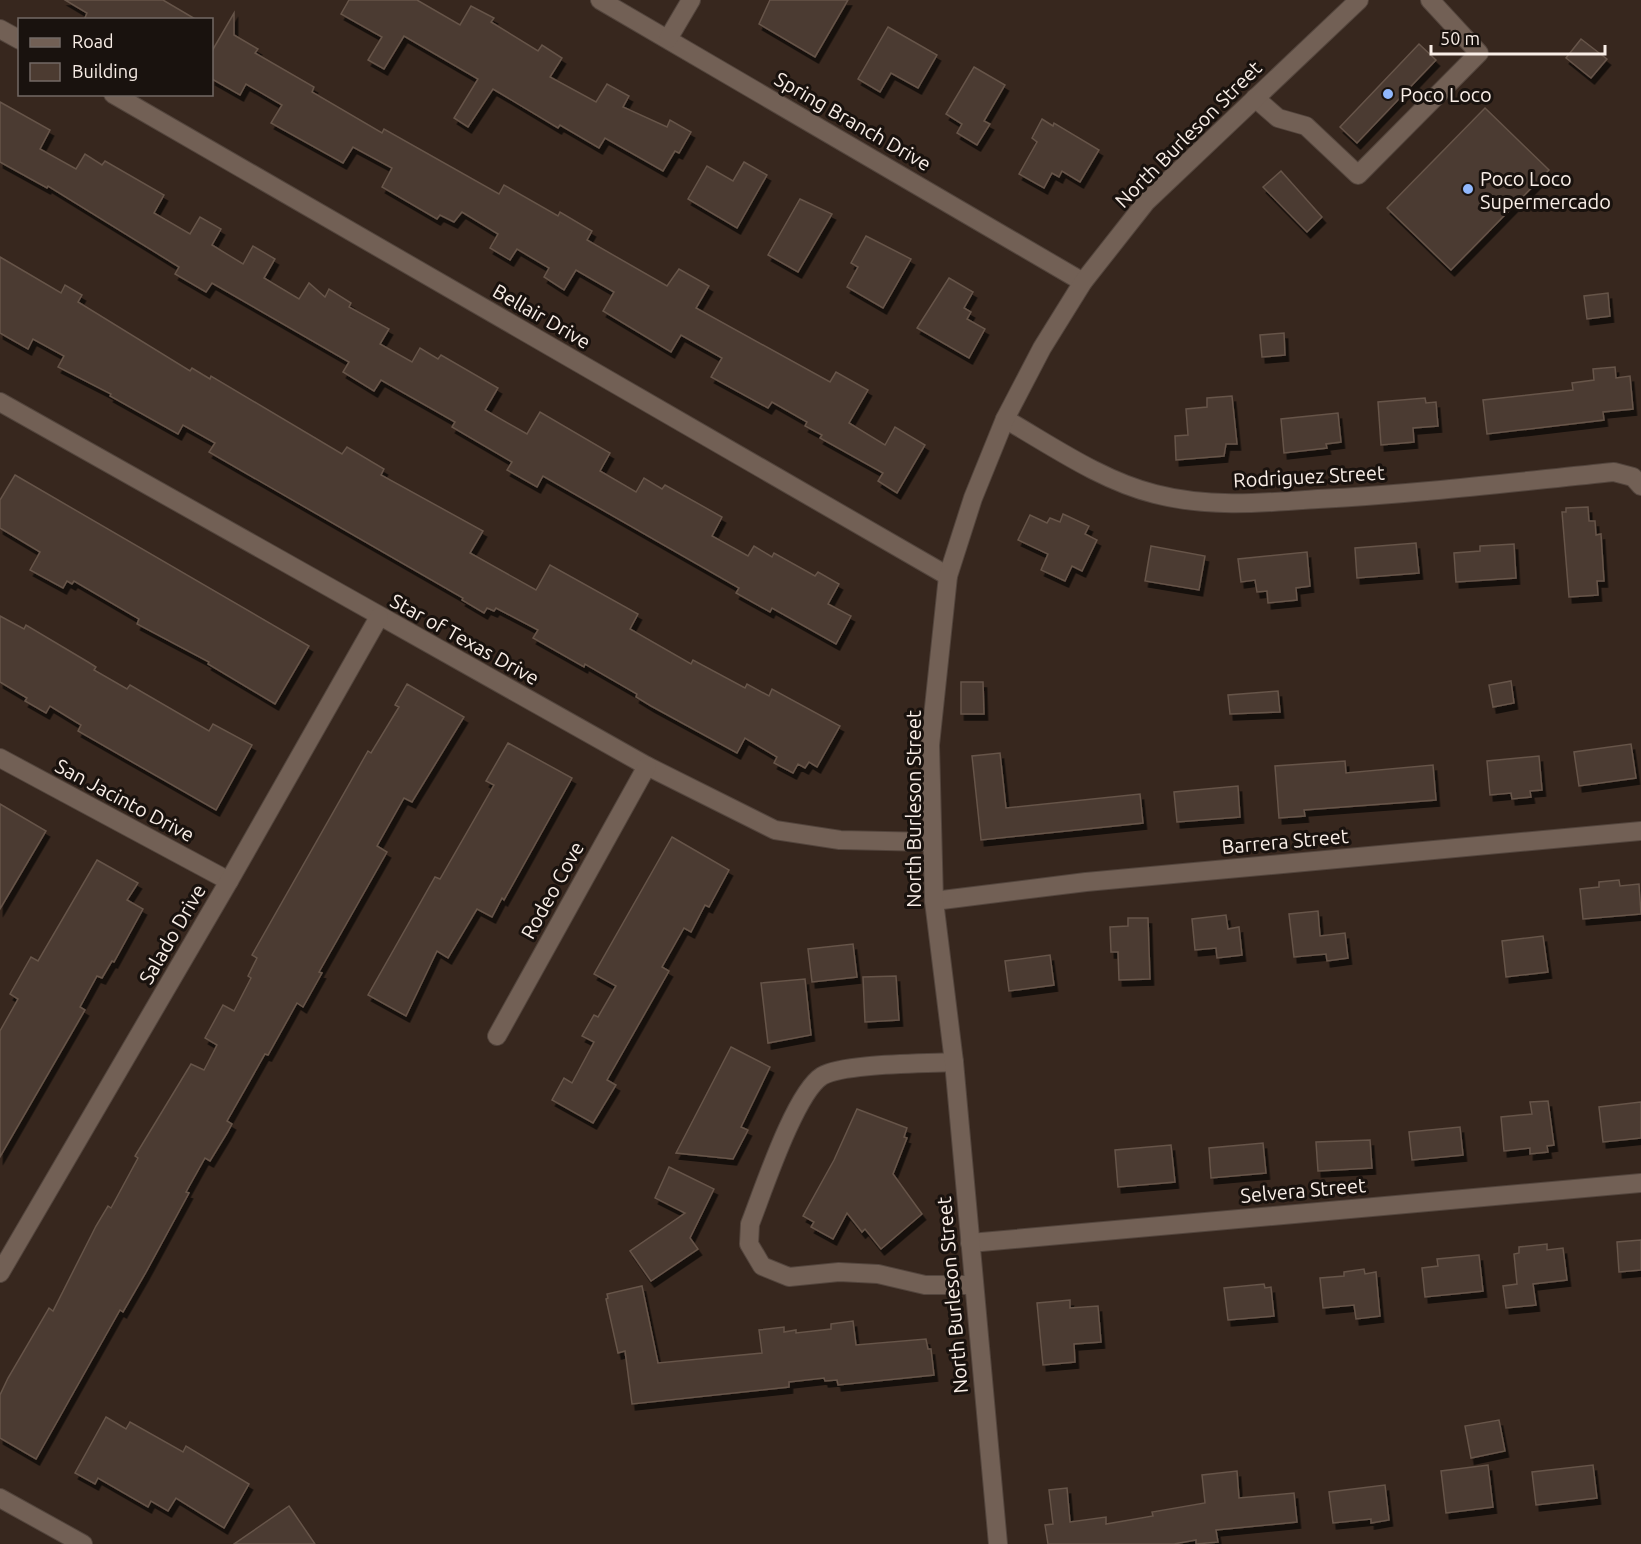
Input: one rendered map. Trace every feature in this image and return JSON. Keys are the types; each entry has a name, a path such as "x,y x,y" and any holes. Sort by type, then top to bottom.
{"street":[{"name":"Spring Branch Drive","path":"600,0 1083,282"},
{"path":"668,39 691,0"},
{"name":"North Burleson Street","path":"998,1544 954,1062 934,901 930,745 948,576 973,498 1005,419 1042,348 1083,282 1146,202 1359,0"},
{"path":"1255,98 1278,118 1306,126 1358,175 1479,53 1430,0"},
{"path":"0,29 18,39"},
{"name":"Bellair Drive","path":"116,96 948,576"},
{"name":"Star of Texas Drive","path":"0,402 647,766 775,830 840,840 931,842"},
{"name":"Rodriguez Street","path":"1005,419 1121,482 1153,494 1190,501 1239,504 1361,497 1614,472 1637,482"},
{"name":"Salado Drive","path":"0,1273 229,881 379,617"},
{"name":"San Jacinto Drive","path":"0,758 229,881"},
{"name":"Rodeo Cove","path":"497,1036 647,766"},
{"name":"Barrera Street","path":"934,901 1086,882 1641,831"},
{"path":"954,1062 850,1069 822,1076 801,1099 750,1224 749,1244 762,1266 789,1277 839,1272 878,1274 925,1285 974,1285"},
{"name":"Selvera Street","path":"970,1243 1641,1183"},
{"path":"0,1498 83,1544"}],"building":[{"path":"65,0 163,0 194,18 85,18 87,13"},
{"path":"349,0 417,0 460,25 471,6 494,18 491,22 538,51 542,45 562,58 550,77 596,102 607,84 629,96 623,107 667,127 670,120 691,132 679,153 675,151 663,171 605,138 599,148 560,125 558,128 493,89 468,127 454,118 478,79 404,36 384,69 368,60 382,37 341,14"},
{"path":"770,0 848,0 815,57 759,24"},
{"path":"234,13 234,35 258,49 255,53 314,87 312,92 382,133 384,129 499,194 504,185 558,216 560,212 592,231 587,240 667,286 679,269 709,286 696,308 830,382 836,372 868,390 849,423 885,445 895,427 925,445 897,493 878,481 883,473 820,438 822,435 805,426 807,422 772,402 768,408 711,377 722,358 681,335 671,352 603,311 614,292 576,270 564,290 544,277 549,268 517,249 510,260 490,248 498,234 462,212 454,222 440,215 437,219 382,187 392,168 353,147 343,163 271,123 282,105 246,84 240,95 213,80 213,49"},
{"path":"888,27 937,55 918,88 891,73 880,92 858,79"},
{"path":"1581,39 1607,59 1591,78 1566,58"},
{"name":"Poco Loco","path":"1419,44 1436,60 1357,143 1340,127"},
{"path":"974,67 1005,85 984,121 990,124 977,145 957,133 962,124 946,114"},
{"path":"0,102 50,130 40,149 76,169 85,154 102,165 105,161 164,195 154,213 190,234 200,217 221,229 212,245 243,264 253,246 275,259 264,278 299,299 309,283 325,297 329,289 351,303 349,307 389,329 380,344 412,362 420,348 438,359 441,355 498,388 485,410 527,434 540,412 610,453 600,471 636,492 644,478 662,489 665,485 722,517 712,536 748,556 754,546 772,557 774,553 815,576 818,572 839,584 828,604 851,616 836,644 772,608 770,612 736,593 739,588 543,476 537,487 507,470 512,462 452,427 455,422 381,380 374,391 343,372 349,362 212,283 206,292 175,274 179,267 48,186 47,188 0,162"},
{"name":"Poco Loco Supermercado","path":"1485,108 1549,170 1451,270 1387,208"},
{"path":"1042,119 1053,126 1054,123 1099,150 1080,182 1062,171 1059,177 1052,173 1044,188 1019,174 1037,142 1032,138"},
{"path":"744,162 767,175 737,228 688,199 707,166 733,181"},
{"path":"1281,171 1322,217 1307,232 1263,187"},
{"path":"800,199 832,214 798,272 768,255"},
{"path":"866,236 911,259 883,308 847,287 858,267 851,263"},
{"path":"0,257 61,293 65,285 82,295 78,302 190,371 192,368 210,379 211,376 342,454 347,447 384,469 381,475 483,531 470,553 536,590 550,565 638,614 630,629 691,664 693,660 745,688 747,684 769,696 772,689 840,726 817,767 809,762 805,768 798,764 793,773 774,763 777,757 745,738 737,753 651,706 636,697 637,694 585,664 584,667 533,638 538,630 496,608 494,611 487,608 484,613 462,600 463,598 209,452 215,443 183,425 178,434 110,396 111,394 58,367 64,356 33,339 28,349 0,333"},
{"path":"949,278 973,292 964,308 971,312 967,319 985,329 969,358 917,328"},
{"path":"1608,293 1610,316 1587,319 1584,296"},
{"path":"1284,333 1285,355 1262,357 1260,335"},
{"path":"1615,367 1616,378 1630,376 1633,409 1603,412 1604,420 1487,434 1483,400 1573,390 1572,383 1594,380 1593,369"},
{"path":"1232,396 1237,444 1226,444 1224,456 1176,460 1175,436 1188,435 1186,409 1207,407 1207,398"},
{"path":"1425,398 1426,403 1436,402 1438,426 1413,428 1414,442 1381,445 1378,402"},
{"path":"1338,413 1341,442 1326,444 1327,448 1284,453 1281,419"},
{"path":"15,475 309,646 275,704 208,664 209,662 137,624 139,619 74,581 72,584 67,581 63,588 30,570 40,552 0,528 0,500"},
{"path":"1588,507 1589,521 1595,521 1596,535 1601,534 1604,581 1597,581 1598,595 1569,597 1562,512 1566,512 1566,508"},
{"path":"1063,514 1089,526 1085,534 1097,540 1082,571 1072,566 1065,581 1041,570 1048,554 1018,540 1030,515 1047,523 1050,518 1060,522"},
{"path":"1416,543 1419,573 1357,578 1355,548"},
{"path":"1514,544 1516,578 1456,582 1454,553 1480,551 1480,546"},
{"path":"1151,546 1205,556 1199,590 1145,581"},
{"path":"1307,552 1310,586 1296,588 1297,600 1268,603 1267,591 1257,592 1255,580 1241,582 1238,559"},
{"path":"0,616 24,629 26,625 96,667 94,670 127,689 130,685 209,731 213,724 252,745 216,810 78,731 81,725 50,706 46,713 25,701 27,698 0,682"},
{"path":"1511,681 1514,703 1493,707 1489,685"},
{"path":"961,682 983,682 984,714 961,714"},
{"path":"407,684 464,717 412,802 404,798 377,846 387,852 319,972 322,973 303,1007 297,1003 268,1055 265,1054 227,1121 232,1124 227,1133 210,1161 205,1158 186,1192 189,1193 145,1274 123,1312 120,1310 36,1459 0,1438 0,1395 8,1378 49,1308 53,1311 96,1226 108,1206 111,1208 138,1158 135,1156 191,1064 204,1070 217,1045 205,1038 223,1005 234,1011 251,978 248,976 257,958 252,955 368,751 371,753 399,707 395,705"},
{"path":"1278,691 1280,712 1230,714 1228,695"},
{"path":"508,743 572,778 504,900 502,898 492,917 477,909 448,958 437,951 406,1016 368,995 435,877 440,879 494,785 486,781"},
{"path":"1631,744 1636,778 1579,786 1574,752"},
{"path":"1000,753 1006,808 1140,794 1143,823 981,840 972,756"},
{"path":"1539,756 1542,790 1530,791 1531,797 1512,799 1511,793 1490,795 1487,761"},
{"path":"1345,761 1346,773 1433,765 1436,800 1304,810 1305,816 1279,818 1275,766"},
{"path":"1238,786 1240,817 1177,822 1174,792"},
{"path":"0,804 46,831 0,909"},
{"path":"672,837 729,870 709,907 705,905 691,932 684,928 662,967 669,971 607,1080 616,1085 593,1123 552,1100 564,1078 572,1083 594,1042 582,1036 594,1015 598,1017 616,986 594,974"},
{"path":"97,860 138,883 127,900 143,909 114,962 112,961 102,978 97,976 80,1007 85,1010 0,1157 0,1031 18,999 10,994 31,957 38,961"},
{"path":"1619,880 1620,886 1639,884 1641,914 1583,919 1580,889 1599,887 1599,882"},
{"path":"1318,911 1320,936 1345,933 1348,958 1327,961 1326,954 1294,957 1289,914"},
{"path":"1226,915 1228,929 1239,927 1242,955 1217,958 1216,948 1195,950 1192,919"},
{"path":"1128,918 1148,918 1150,979 1119,980 1118,952 1111,952 1110,927 1128,926"},
{"path":"1543,936 1548,972 1506,977 1502,941"},
{"path":"853,944 857,977 812,982 808,949"},
{"path":"1050,955 1054,985 1009,991 1005,961"},
{"path":"896,976 899,1020 865,1022 863,977"},
{"path":"805,979 811,1035 768,1043 761,983"},
{"path":"731,1047 770,1067 741,1127 748,1130 733,1159 676,1153"},
{"path":"1548,1101 1554,1145 1547,1146 1548,1152 1530,1154 1530,1148 1504,1151 1501,1117 1532,1114 1530,1102"},
{"path":"1641,1102 1641,1138 1603,1142 1599,1107"},
{"path":"857,1109 907,1128 904,1137 907,1138 893,1174 922,1214 881,1249 865,1229 862,1232 847,1213 833,1239 811,1227 814,1222 803,1216 834,1160"},
{"path":"1460,1127 1463,1155 1412,1160 1409,1132"},
{"path":"1370,1140 1372,1168 1318,1171 1316,1142"},
{"path":"1263,1143 1266,1173 1211,1178 1209,1148"},
{"path":"1171,1145 1175,1182 1118,1187 1115,1150"},
{"path":"669,1167 714,1189 690,1238 698,1249 651,1281 630,1251 685,1213 655,1198"},
{"path":"1641,1240 1641,1270 1619,1272 1617,1242"},
{"path":"1547,1244 1547,1250 1563,1248 1567,1280 1533,1284 1536,1305 1506,1308 1503,1286 1517,1284 1514,1254 1519,1253 1519,1247"},
{"path":"1479,1255 1483,1291 1425,1297 1422,1268 1438,1266 1437,1259"},
{"path":"1364,1269 1365,1274 1376,1272 1380,1316 1356,1319 1354,1305 1323,1308 1320,1278 1344,1276 1344,1272"},
{"path":"1264,1284 1265,1288 1271,1287 1274,1316 1228,1320 1224,1288"},
{"path":"642,1286 658,1363 762,1353 759,1330 784,1327 784,1332 796,1330 796,1333 831,1329 831,1324 853,1321 856,1345 926,1339 928,1349 931,1349 934,1375 838,1385 837,1380 825,1381 824,1378 789,1382 789,1387 632,1404 625,1351 618,1353 606,1299 607,1294"},
{"path":"1070,1300 1070,1308 1098,1306 1101,1342 1074,1344 1075,1362 1043,1365 1037,1303"},
{"path":"106,1417 126,1429 130,1422 183,1452 186,1446 249,1484 224,1528 176,1498 168,1511 151,1501 148,1507 98,1478 95,1484 75,1473"},
{"path":"1499,1420 1505,1451 1471,1458 1465,1426"},
{"path":"1488,1465 1493,1507 1446,1513 1441,1471"},
{"path":"1593,1465 1597,1498 1536,1505 1532,1472"},
{"path":"1237,1471 1239,1498 1294,1493 1297,1522 1216,1530 1218,1542 1196,1544 1196,1540 1174,1544 1048,1544 1045,1525 1053,1524 1049,1490 1067,1488 1070,1522 1106,1517 1106,1524 1153,1516 1152,1512 1205,1503 1202,1475"},
{"path":"1385,1485 1389,1520 1371,1523 1371,1519 1333,1523 1329,1492"},
{"path":"289,1506 315,1544 234,1544"}],"place":[{"name":"Poco Loco","path":"1388,94"},
{"name":"Poco Loco Supermercado","path":"1468,189"}]}
